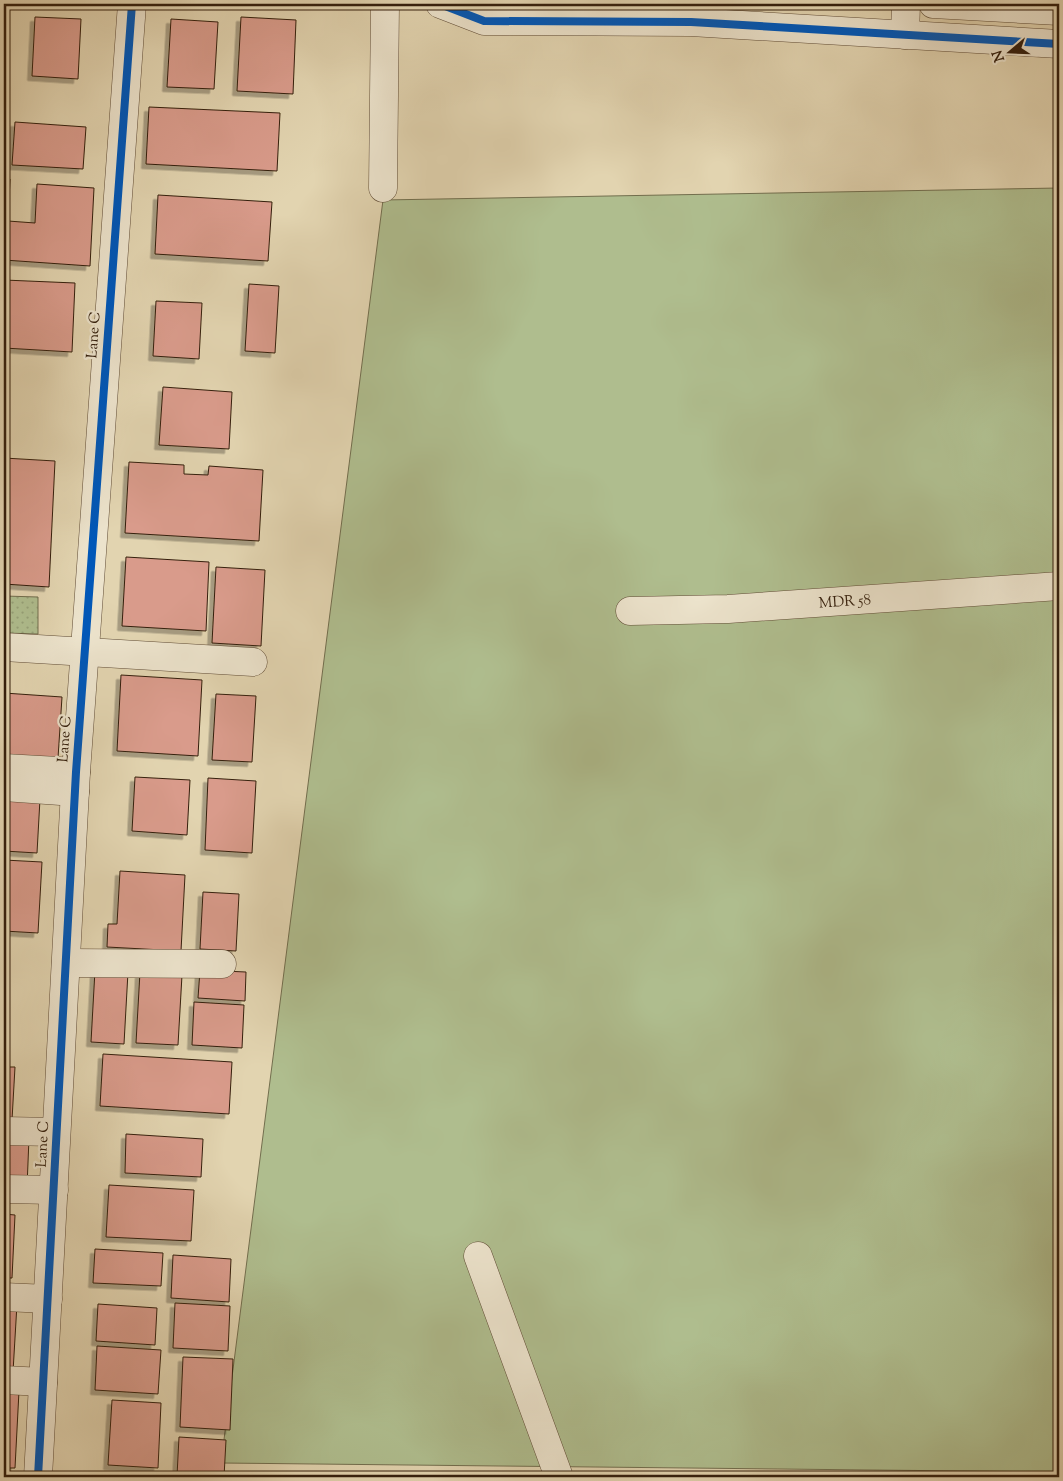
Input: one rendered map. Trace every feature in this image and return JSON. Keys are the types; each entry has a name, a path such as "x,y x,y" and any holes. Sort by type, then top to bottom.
{"street":[{"name":"Lane C","path":"38,1477 75,782 132,4"},
{"path":"383,188 385,4"},
{"path":"440,4 483,12 691,13 905,36 1059,44"},
{"path":"905,36 906,4"},
{"path":"932,4 1059,11"},
{"name":"MDR 58","path":"630,611 728,609 1059,586"},
{"path":"4,647 253,662"},
{"path":"4,768 75,782"},
{"path":"4,787 75,782"},
{"path":"66,963 222,964"},
{"path":"4,1131 56,1132"},
{"path":"4,1189 53,1200"},
{"path":"4,1206 53,1200"},
{"path":"478,1256 559,1477"},
{"path":"4,1297 48,1299"},
{"path":"4,1380 43,1382"}],"green space":[{"path":"1059,188 1059,1472 221,1463 383,200"},
{"path":"4,596 38,597 38,634 4,633"}],"building":[{"path":"35,17 81,19 78,79 32,76"},
{"path":"241,17 296,20 293,94 237,91"},
{"path":"171,19 218,22 214,89 167,87"},
{"path":"149,107 280,113 277,171 146,164"},
{"path":"15,122 86,127 83,169 12,165"},
{"path":"4,179 10,179 8,221 35,223 37,184 94,188 90,266 4,260"},
{"path":"158,195 272,202 268,261 155,254"},
{"path":"4,280 75,283 72,352 4,348"},
{"path":"249,284 279,286 275,353 245,351"},
{"path":"156,301 202,303 199,359 153,356"},
{"path":"4,369 9,369 6,437 4,437"},
{"path":"163,387 232,392 229,449 159,445"},
{"path":"4,458 55,461 49,587 4,584"},
{"path":"129,462 184,465 184,474 208,475 209,466 263,470 259,541 125,533"},
{"path":"126,557 209,562 206,631 122,626"},
{"path":"216,567 265,570 261,646 212,643"},
{"path":"121,675 202,680 198,756 117,751"},
{"path":"4,693 62,697 58,758 4,755"},
{"path":"216,694 256,696 252,762 212,760"},
{"path":"135,777 190,780 187,835 132,831"},
{"path":"208,778 256,781 252,853 205,850"},
{"path":"4,797 40,799 37,853 4,851"},
{"path":"4,860 42,862 38,933 4,931"},
{"path":"120,871 185,875 181,951 107,947 108,924 117,924"},
{"path":"203,892 239,894 236,951 200,949"},
{"path":"95,970 128,972 124,1044 91,1042"},
{"path":"200,970 246,972 245,1001 198,998"},
{"path":"140,972 182,975 178,1045 136,1043"},
{"path":"194,1002 244,1005 242,1048 192,1045"},
{"path":"103,1054 232,1062 229,1114 100,1106"},
{"path":"4,1067 15,1067 12,1120 4,1119"},
{"path":"126,1134 203,1139 201,1177 125,1173"},
{"path":"4,1137 29,1138 27,1187 4,1186"},
{"path":"109,1185 194,1190 191,1241 106,1237"},
{"path":"4,1214 15,1215 12,1278 4,1278"},
{"path":"95,1249 163,1253 161,1286 93,1283"},
{"path":"173,1255 231,1259 229,1302 171,1298"},
{"path":"4,1303 17,1304 13,1372 4,1372"},
{"path":"175,1303 230,1306 228,1351 173,1348"},
{"path":"98,1304 157,1308 155,1345 96,1341"},
{"path":"97,1346 161,1350 158,1394 95,1390"},
{"path":"183,1357 233,1359 230,1430 180,1427"},
{"path":"4,1390 19,1391 15,1468 4,1468"},
{"path":"112,1400 161,1403 158,1468 108,1465"},
{"path":"179,1437 226,1440 224,1477 177,1476"}],"cycle path":[{"path":"38,1477 76,772 132,4"},
{"path":"440,4 484,21 691,22 1059,44"}]}
